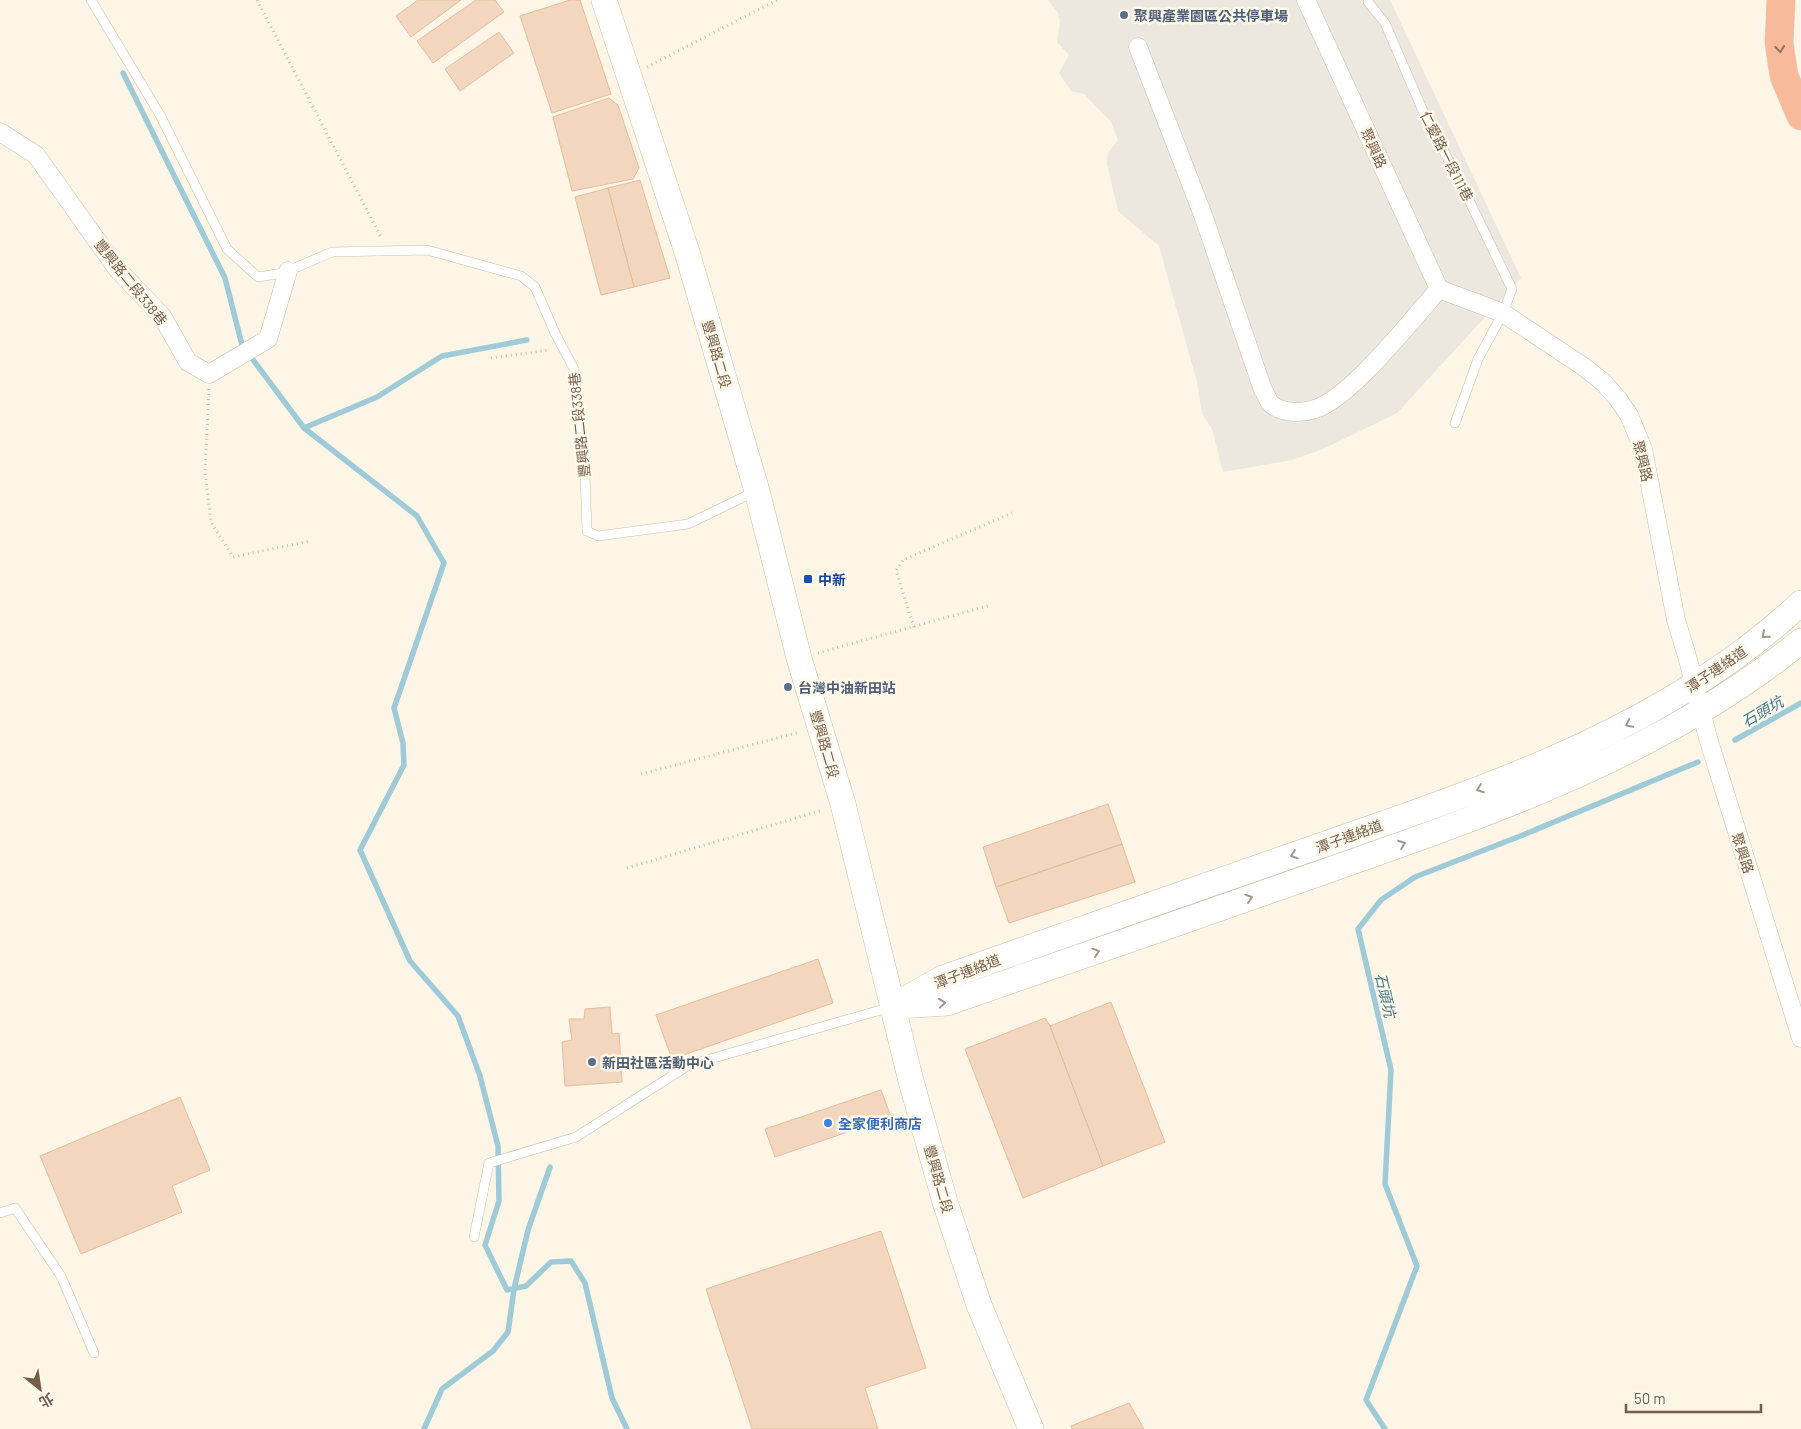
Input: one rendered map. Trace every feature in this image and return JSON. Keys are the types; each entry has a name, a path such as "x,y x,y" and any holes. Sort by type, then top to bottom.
{"highway":[{"path":"1781,0 1779,43 1784,76 1801,116"}],"street":[{"name":"豐興路二段","path":"604,0 687,252 757,491 799,658 843,804 911,1081 945,1202 979,1305 1031,1429"},
{"name":"聚興路","path":"1306,0 1439,289 1503,313 1584,367 1603,382 1628,415 1643,449 1676,620 1725,798 1801,1038"},
{"path":"1138,47 1202,215 1270,403 1285,410 1298,412 1311,411 1326,404 1352,385 1388,350 1439,289"},
{"name":"豐興路二段338巷","path":"0,132 36,156 118,270 162,316 188,362 209,374"},
{"path":"209,374 268,339 288,271"},
{"name":"潭子連絡道","path":"893,1006 943,978 1335,841 1506,779 1586,745 1632,722 1695,684 1761,638 1801,603"},
{"name":"潭子連絡道","path":"893,1006 947,1004 1489,813 1570,780 1701,710 1760,672 1801,641"}],"lane":[{"name":"豐興路二段338巷","path":"91,0 160,115 227,249 258,277 288,271 332,252 426,250 522,276 536,287 574,369 585,475 587,531 598,536 688,524 757,491"},
{"name":"仁愛路一段111巷","path":"1368,2 1385,23 1423,111 1512,289 1503,313 1478,359 1454,423"},
{"path":"474,1236 489,1163 576,1138 689,1065 893,1006"},
{"path":"0,1213 15,1208 61,1276 94,1353"}],"path":[{"path":"257,0 382,240 390,251"},
{"path":"628,76 777,0"},
{"path":"491,358 563,348"},
{"path":"209,374 205,471 211,522 234,557 310,541"},
{"path":"914,627 896,571 903,560 1012,513"},
{"path":"799,658 991,605"},
{"path":"641,774 820,726"},
{"path":"627,868 843,804"}],"shaded area":[{"path":"1048,0 1390,0 1521,278 1397,413 1323,449 1292,460 1223,472 1212,429 1202,414 1197,382 1159,246 1118,211 1107,164 1108,153 1118,140 1111,122 1084,94 1071,91 1059,73 1069,55 1057,42 1060,21 1058,13"}],"building":[{"path":"418,0 461,0 411,37 396,16"},
{"path":"476,0 495,0 504,12 433,63 417,41"},
{"path":"570,0 580,0 611,94 552,113 520,16"},
{"path":"499,32 514,53 460,91 445,69"},
{"path":"609,98 618,105 639,168 633,179 572,191 553,117"},
{"path":"640,180 670,278 634,287 608,188"},
{"path":"608,188 634,287 601,295 575,197"},
{"path":"1108,804 1122,844 996,887 983,847"},
{"path":"1122,844 1135,882 1009,923 996,887"},
{"path":"818,959 833,1003 672,1059 656,1015"},
{"path":"1111,1002 1165,1142 1103,1166 1050,1026"},
{"name":"新田社區活動中心","path":"610,1007 612,1034 619,1033 622,1082 565,1086 562,1042 572,1040 569,1019 584,1019 585,1009"},
{"path":"1045,1018 1050,1026 1103,1166 1023,1198 965,1049"},
{"name":"全家便利商店","path":"881,1090 891,1117 775,1157 765,1129"},
{"path":"180,1097 210,1170 172,1186 182,1212 81,1254 40,1156"},
{"path":"881,1231 926,1368 865,1388 878,1429 752,1429 706,1289"},
{"path":"1129,1403 1144,1429 1072,1429 1071,1426"}],"waterway":[{"path":"123,73 225,278 242,345 304,428 417,516 444,563 394,708 403,743 404,765 360,850 410,961 458,1016 480,1076 498,1146 499,1201 485,1245 507,1290 526,1286 551,1262 571,1261 585,1283 612,1398 627,1429"},
{"path":"304,428 377,397 442,356 527,340"},
{"name":"石頭坑","path":"1735,740 1801,703"},
{"name":"石頭坑","path":"1385,1429 1366,1400 1417,1266 1385,1184 1391,1070 1358,929 1381,900 1415,877 1523,835 1698,762"},
{"path":"424,1429 442,1389 493,1351 508,1332 514,1289 528,1230 550,1167"}],"place":[{"name":"聚興產業園區公共停車場","path":"1124,15"},
{"name":"中新","path":"808,579"},
{"name":"台灣中油新田站","path":"788,687"},
{"name":"新田社區活動中心","path":"592,1062"},
{"name":"全家便利商店","path":"828,1123"}]}
